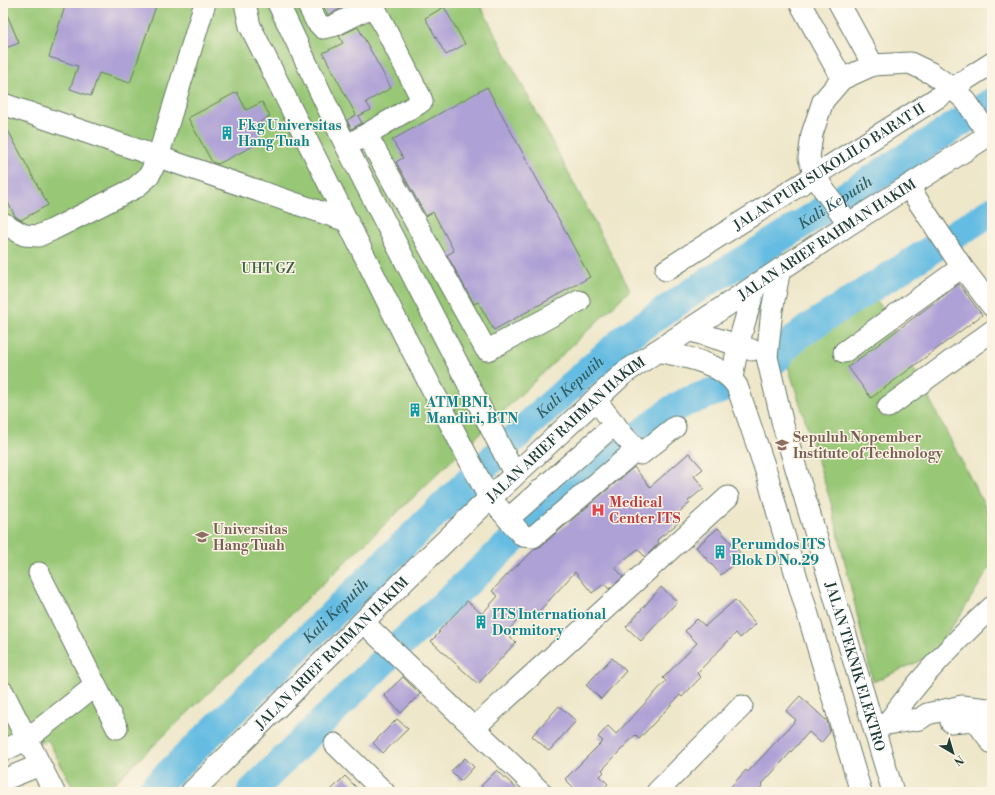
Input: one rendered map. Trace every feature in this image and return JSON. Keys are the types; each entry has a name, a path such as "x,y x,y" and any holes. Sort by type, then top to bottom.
{"main road":[{"name":"JALAN ARIEF RAHMAN HAKIM","path":"192,792 488,495 624,373 780,269 845,219 908,186 988,131"}],"street":[{"path":"3,223 24,234 38,236 135,188 149,176 158,157 205,3"},
{"path":"246,3 250,26 404,335 488,495 515,527 533,538 627,439"},
{"path":"278,3 346,146 513,472"},
{"path":"307,3 316,20 323,28 332,26 369,8 376,10 422,101 367,135 346,146"},
{"path":"800,3 842,79"},
{"path":"839,3 873,65"},
{"path":"845,219 819,182 809,158 812,134 823,101 842,79 873,65 910,63 931,73 959,94 988,131"},
{"name":"JALAN PURI SUKOLILO BARAT II","path":"666,270 819,182 959,94 992,63"},
{"path":"3,104 347,221"},
{"path":"367,135 487,350 579,301"},
{"path":"908,186 952,252 992,306"},
{"path":"844,352 952,252"},
{"name":"JALAN TEKNIK ELEKTRO","path":"780,269 771,318 767,357 783,425 827,573 879,726 892,792"},
{"path":"732,378 738,345 755,286"},
{"path":"688,330 738,345 767,357"},
{"path":"888,407 992,331"},
{"path":"656,351 694,359 732,378 737,386 747,410 767,474 861,792"},
{"path":"595,399 641,454 675,427"},
{"path":"452,426 483,412"},
{"path":"515,527 627,439"},
{"path":"474,728 728,497"},
{"path":"39,573 117,728"},
{"path":"798,583 827,573"},
{"path":"879,726 958,638 992,607"},
{"path":"363,622 541,792"},
{"path":"3,751 27,739 96,685"},
{"path":"3,692 54,792"},
{"path":"657,792 742,706"},
{"path":"879,726 920,719 926,714 962,706 987,712 992,744"},
{"path":"335,744 384,792"},
{"path":"3,780 40,764"}],"green space":[{"name":"UHT GZ","path":"3,3 479,3 630,290 105,792 75,792 48,740 3,759"},
{"path":"873,295 887,317 992,520 992,564 961,614 931,656 873,682 831,503 784,353"}],"building":[{"path":"66,3 157,3 130,83 99,73 91,96 70,89 78,66 49,57"},
{"path":"321,3 352,3 328,15"},
{"path":"3,5 19,43 3,49"},
{"path":"444,7 465,44 446,55 425,18"},
{"path":"358,27 391,88 366,102 371,110 358,116 362,123 351,129 347,120 356,115 323,53 343,43 339,36"},
{"path":"487,87 590,277 494,330 478,302 474,304 447,255 454,251 433,212 426,216 396,162 403,158 392,140"},
{"name":"Fkg Universitas Hang Tuah","path":"237,92 246,110 262,102 270,116 255,125 263,141 218,164 212,162 188,118"},
{"path":"3,121 48,205 21,220 15,216 3,193"},
{"path":"959,284 982,315 871,398 848,367"},
{"path":"689,453 703,469 694,476 704,488 688,501 690,503 673,517 678,523 657,540 659,543 645,557 638,549 615,567 623,577 609,589 604,584 592,593 575,572 533,618 526,611 506,633 516,642 478,684 431,641 467,601 482,614 498,596 492,591 508,574 535,549 541,546 634,467 650,487"},
{"name":"Perumdos ITS Blok D No.29","path":"718,528 743,556 721,575 696,547"},
{"path":"661,587 677,602 641,641 626,627"},
{"path":"735,600 756,624 740,638 736,633 697,673 701,677 682,697 680,695 639,739 635,735 602,770 604,772 600,776 608,784 600,792 578,792 565,779 603,741 598,737 608,726 616,734 666,681 663,678 697,643 685,631 697,619 705,626"},
{"path":"612,658 626,671 601,699 586,685"},
{"path":"403,677 420,694 401,713 384,695"},
{"path":"800,696 827,721 830,732 821,743 809,732 762,784 763,785 757,792 726,792 746,770 748,772 796,720 786,711"},
{"path":"559,706 576,721 549,751 532,736"},
{"path":"397,719 408,729 383,753 373,743"},
{"path":"465,758 474,767 461,781 451,771"},
{"path":"497,770 520,792 488,792 481,786"},
{"path":"345,776 361,792 329,792"}],"waterway":[{"name":"Kali Keputih","path":"150,792 443,506 531,422 626,337 701,286 772,243 992,102"},
{"name":"Kali Keputih","path":"776,359 787,346 810,327 992,211"},
{"name":"Kali Keputih","path":"251,792 402,643 528,526 617,452 673,409 686,402 722,389"}],"place":[{"name":"Fkg Universitas Hang Tuah","path":"227,133"},
{"name":"ATM BNI, Mandiri, BTN","path":"415,410"},
{"name":"Sepuluh Nopember Institute of Technology","path":"782,445"},
{"name":"Medical Center ITS","path":"598,510"},
{"name":"Universitas Hang Tuah","path":"202,537"},
{"name":"Perumdos ITS Blok D No.29","path":"720,552"},
{"name":"ITS International Dormitory","path":"481,622"}]}
